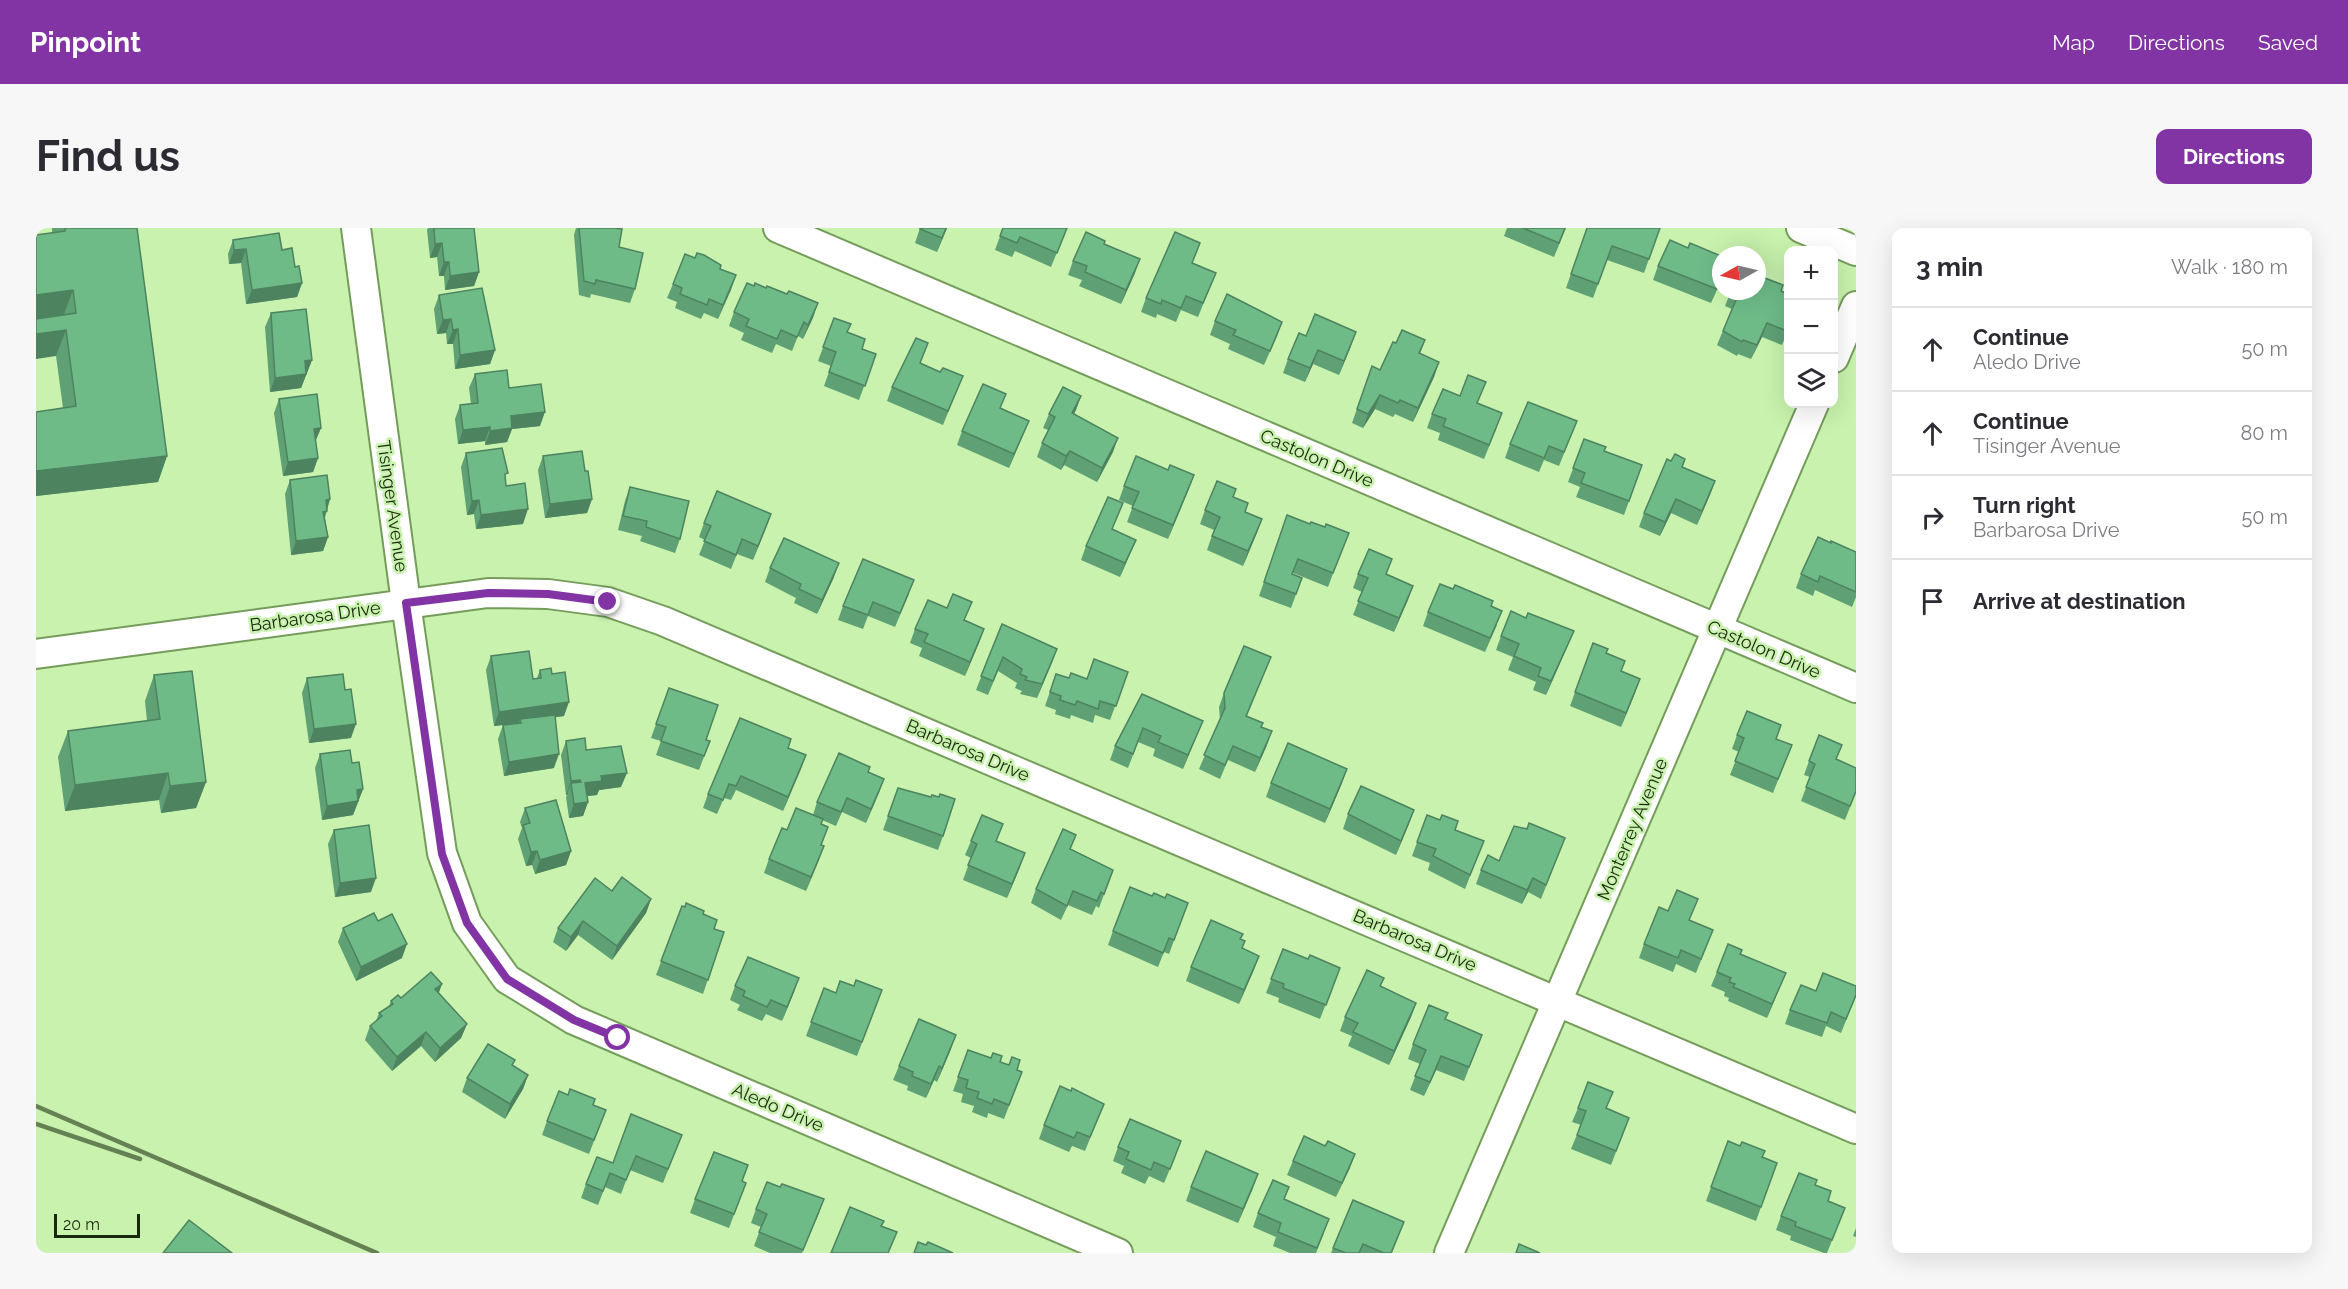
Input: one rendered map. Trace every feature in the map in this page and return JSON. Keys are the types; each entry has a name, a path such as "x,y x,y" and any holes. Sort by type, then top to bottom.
{"street":[{"name":"Tisinger Avenue","path":"356,228 442,854 467,923"},
{"name":"Castolon Drive","path":"778,228 1856,688"},
{"path":"1801,228 1856,251"},
{"path":"1835,354 1856,306"},
{"name":"Monterrey Avenue","path":"1449,1253 1812,408"},
{"name":"Barbarosa Drive","path":"36,654 488,593 548,594 608,602 663,621 1856,1129"},
{"name":"Aledo Drive","path":"467,923 507,979 574,1020 1118,1253"}],"building":[{"path":"65,228 137,228 167,456 36,471 36,412 76,406 66,330 36,334 36,319 76,313 73,290 36,295 36,235 65,231"},
{"path":"434,228 474,228 479,272 450,276 449,262 444,262 442,243 435,244"},
{"path":"579,228 622,229 619,247 643,253 635,289 596,280 595,284 584,281"},
{"path":"920,228 946,228 942,238"},
{"path":"1003,228 1067,228 1057,253 1020,237 1017,243 1000,236"},
{"path":"1523,228 1565,228 1559,243"},
{"path":"1587,228 1660,228 1649,259 1612,246 1598,284 1571,274"},
{"path":"1086,232 1105,241 1104,244 1140,259 1126,290 1085,272 1087,266 1073,261"},
{"path":"1175,232 1200,243 1192,263 1216,273 1203,303 1186,296 1181,308 1162,300 1161,304 1146,298"},
{"path":"279,233 282,250 292,248 295,267 299,266 302,283 252,290 246,249 234,250 233,240"},
{"path":"1670,240 1688,248 1690,243 1712,252 1712,287 1658,266"},
{"path":"697,253 721,265 720,269 736,275 723,305 709,299 707,305 680,294 682,288 673,284 685,254 695,258"},
{"path":"1766,278 1783,285 1781,291 1784,292 1784,330 1767,323 1757,345 1743,340 1742,342 1723,331 1736,300 1766,300"},
{"path":"747,283 754,286 755,283 766,288 767,286 787,294 789,291 818,303 808,325 804,322 797,337 781,330 777,339 746,326 749,319 734,312"},
{"path":"482,288 495,350 460,355 458,329 453,330 451,319 443,320 439,295"},
{"path":"1227,294 1282,322 1270,351 1233,335 1236,330 1215,321"},
{"path":"306,309 312,360 305,361 306,374 275,378 271,313"},
{"path":"1315,314 1356,332 1344,361 1318,350 1310,368 1288,359 1299,333 1306,336"},
{"path":"834,318 851,324 847,332 865,339 862,349 876,354 865,386 829,372 836,352 823,347"},
{"path":"1402,330 1425,340 1419,353 1439,362 1418,408 1380,395 1368,414 1357,409 1372,366 1380,370 1393,342 1396,343"},
{"path":"916,338 928,343 920,363 940,372 943,368 963,376 948,411 892,387"},
{"path":"507,370 509,388 541,384 545,412 511,416 512,428 490,431 490,427 463,430 460,405 478,403 475,374"},
{"path":"1468,375 1486,382 1477,403 1502,413 1489,445 1443,426 1446,419 1432,414 1443,389 1460,396"},
{"path":"983,384 1006,394 1000,408 1029,421 1014,454 962,431"},
{"path":"1063,387 1081,396 1072,413 1118,438 1102,468 1070,451 1066,456 1042,443 1055,417 1049,414"},
{"path":"317,394 321,428 314,429 318,458 288,462 279,399"},
{"path":"1528,402 1577,421 1564,452 1549,446 1544,458 1510,444"},
{"path":"1584,439 1606,447 1604,451 1642,465 1629,501 1581,483 1585,473 1573,468"},
{"path":"502,448 508,473 505,474 506,486 525,483 528,509 481,515 479,500 472,501 466,453"},
{"path":"582,451 592,499 550,504 543,456"},
{"path":"1675,454 1685,459 1682,467 1715,481 1702,511 1676,499 1665,522 1644,513 1667,459 1671,461"},
{"path":"1136,456 1168,470 1170,465 1194,475 1173,525 1132,508 1139,492 1124,486"},
{"path":"327,475 330,499 326,500 327,511 323,512 328,537 296,541 290,480"},
{"path":"1217,481 1236,489 1233,497 1248,503 1245,512 1262,519 1248,551 1212,536 1220,517 1205,510"},
{"path":"630,487 689,501 680,539 646,527 647,521 623,516"},
{"path":"717,491 771,514 758,546 742,539 736,555 704,541 711,526 704,523"},
{"path":"1108,497 1123,503 1112,529 1136,540 1125,563 1086,546"},
{"path":"1287,515 1310,524 1311,522 1325,527 1326,524 1349,533 1333,573 1298,559 1292,574 1302,578 1296,594 1264,582"},
{"path":"1818,537 1856,552 1856,592 1820,576 1818,582 1801,574"},
{"path":"784,538 839,563 822,600 799,589 801,584 770,568"},
{"path":"1369,549 1392,559 1386,574 1413,586 1399,618 1358,601 1368,578 1358,574"},
{"path":"863,559 914,580 900,613 873,602 868,615 843,606"},
{"path":"1440,584 1453,589 1455,585 1493,601 1491,606 1502,611 1490,638 1428,612"},
{"path":"953,594 972,602 964,620 984,629 970,662 924,642 928,634 915,629 928,600 947,608"},
{"path":"1511,611 1526,618 1528,613 1574,631 1551,681 1538,676 1541,668 1514,656 1519,644 1501,636"},
{"path":"1002,624 1057,649 1042,684 1025,680 1027,677 1020,674 1022,669 1003,657 993,681 981,676"},
{"path":"1593,643 1608,649 1606,653 1625,661 1621,671 1640,679 1626,713 1575,692"},
{"path":"1244,646 1271,657 1246,716 1263,723 1261,727 1272,731 1260,758 1233,746 1225,765 1204,755 1225,708 1224,693"},
{"path":"529,651 533,679 541,678 540,670 551,668 552,674 565,672 569,702 499,712 491,656"},
{"path":"1094,659 1128,672 1116,706 1100,701 1098,709 1077,701 1075,705 1060,700 1061,696 1050,692 1056,674 1069,678 1071,673 1087,679"},
{"path":"192,671 206,782 170,786 168,773 75,785 68,731 160,719 154,675"},
{"path":"343,674 345,690 351,689 356,724 314,729 307,678"},
{"path":"669,688 718,705 706,740 710,741 704,756 661,741 666,727 656,724"},
{"path":"1142,694 1203,721 1188,755 1158,742 1161,736 1143,728 1133,754 1115,746"},
{"path":"1747,711 1781,725 1776,739 1792,745 1778,779 1735,761 1744,738 1737,735"},
{"path":"555,715 559,754 509,762 503,725 521,723 520,719"},
{"path":"740,718 791,739 788,748 806,755 788,797 741,776 736,786 729,784 723,800 708,794"},
{"path":"1819,735 1842,745 1836,759 1856,768 1856,791 1850,806 1806,787 1815,764 1809,761"},
{"path":"585,738 586,750 621,746 627,773 601,776 602,781 585,783 588,802 574,804 571,783 581,782 580,780 571,781 566,741"},
{"path":"1288,743 1347,769 1330,809 1271,783"},
{"path":"350,750 352,763 359,762 363,789 357,790 358,801 327,806 320,754"},
{"path":"839,753 870,767 868,772 884,779 871,809 847,798 841,812 817,802"},
{"path":"1361,786 1414,810 1401,841 1348,814"},
{"path":"898,788 931,797 932,795 939,797 940,794 955,799 943,836 888,816"},
{"path":"556,800 571,851 540,860 537,851 531,852 523,825 530,823 525,808"},
{"path":"796,808 823,819 821,824 828,827 821,845 824,846 811,877 769,859 782,828 787,830"},
{"path":"982,815 1003,824 996,841 1025,853 1012,884 968,865 977,844 971,841"},
{"path":"1427,815 1440,820 1442,815 1458,821 1455,830 1484,841 1470,875 1433,856 1436,849 1417,842"},
{"path":"1529,823 1565,838 1546,885 1533,878 1527,890 1481,870 1488,855 1499,861 1514,826 1527,829"},
{"path":"369,825 376,878 340,883 334,830"},
{"path":"1063,829 1076,835 1070,849 1113,870 1104,894 1101,892 1097,901 1073,891 1067,906 1036,889"},
{"path":"622,877 651,899 617,946 583,921 571,937 558,928 595,878 612,891"},
{"path":"1130,887 1152,896 1154,893 1165,898 1167,894 1188,903 1174,940 1169,938 1163,953 1113,931"},
{"path":"1677,890 1698,899 1689,920 1713,930 1701,959 1681,950 1678,958 1644,944 1659,907 1668,911"},
{"path":"686,903 717,920 714,929 724,932 708,980 661,961 682,906 685,907"},
{"path":"374,913 378,921 392,914 407,944 361,967 343,928"},
{"path":"1211,920 1243,934 1240,939 1245,941 1242,948 1259,956 1244,990 1191,967"},
{"path":"1728,944 1742,950 1740,954 1786,973 1772,1004 1733,987 1735,984 1729,982 1731,978 1717,972"},
{"path":"1283,949 1308,959 1310,955 1340,968 1326,1005 1283,988 1284,984 1271,979"},
{"path":"748,957 799,978 787,1007 771,1000 767,1007 743,996 745,991 735,986"},
{"path":"1367,970 1384,978 1380,986 1416,1003 1394,1051 1353,1032 1358,1023 1345,1017"},
{"path":"431,972 442,984 435,989 467,1024 440,1048 426,1032 397,1057 370,1026 382,1016 379,1013 393,1004 391,1001 398,995 401,998"},
{"path":"1823,973 1856,986 1856,995 1846,1019 1831,1012 1827,1023 1790,1010 1801,985 1816,991"},
{"path":"856,980 882,990 862,1042 811,1022 824,988 836,993 840,981 854,986"},
{"path":"1429,1005 1448,1013 1445,1019 1482,1035 1469,1067 1441,1056 1430,1082 1415,1076 1426,1050 1413,1044"},
{"path":"919,1019 956,1035 942,1068 939,1066 931,1084 912,1076 913,1072 899,1066"},
{"path":"488,1044 515,1060 512,1065 528,1075 510,1104 467,1078"},
{"path":"968,1050 991,1058 993,1053 1002,1056 1000,1062 1009,1065 1012,1057 1020,1060 1017,1070 1022,1072 1009,1105 994,1099 992,1104 977,1098 979,1092 966,1088 968,1080 958,1077"},
{"path":"1588,1082 1613,1092 1606,1108 1629,1118 1616,1151 1577,1135 1586,1111 1578,1108"},
{"path":"1060,1086 1071,1091 1072,1088 1104,1104 1090,1137 1077,1132 1074,1138 1044,1125"},
{"path":"570,1089 595,1099 593,1105 606,1110 594,1140 547,1121 559,1091 568,1095"},
{"path":"631,1114 682,1135 668,1169 636,1156 626,1180 610,1173 603,1191 586,1184 597,1157 613,1163"},
{"path":"1130,1119 1181,1141 1170,1169 1154,1162 1151,1170 1126,1159 1129,1152 1118,1147"},
{"path":"1304,1136 1325,1146 1328,1141 1355,1154 1342,1183 1293,1161"},
{"path":"1728,1141 1740,1146 1742,1142 1765,1151 1762,1157 1777,1163 1761,1207 1711,1187"},
{"path":"1206,1151 1258,1174 1243,1209 1191,1187"},
{"path":"714,1152 748,1165 742,1181 746,1183 734,1214 695,1199"},
{"path":"1799,1173 1817,1180 1815,1185 1831,1191 1828,1201 1845,1208 1832,1240 1795,1226 1796,1222 1781,1216"},
{"path":"1273,1180 1289,1187 1284,1199 1329,1219 1317,1248 1278,1232 1281,1223 1258,1213"},
{"path":"767,1182 780,1187 782,1184 824,1199 803,1250 759,1232 767,1214 756,1209"},
{"path":"1353,1200 1404,1222 1391,1253 1384,1253 1363,1244 1359,1253 1346,1253 1333,1248"},
{"path":"850,1207 884,1221 881,1226 897,1232 888,1253 831,1253"},
{"path":"189,1220 232,1253 163,1253"},
{"path":"918,1242 926,1245 928,1242 953,1253 914,1253"},
{"path":"1519,1244 1540,1253 1516,1253"}],"railway":[{"path":"36,1106 377,1253"},
{"path":"36,1124 140,1159"}],"route":[{"path":"608,602 548,594 488,593 406,603 442,854 467,923 507,979 574,1020 618,1038"}]}
